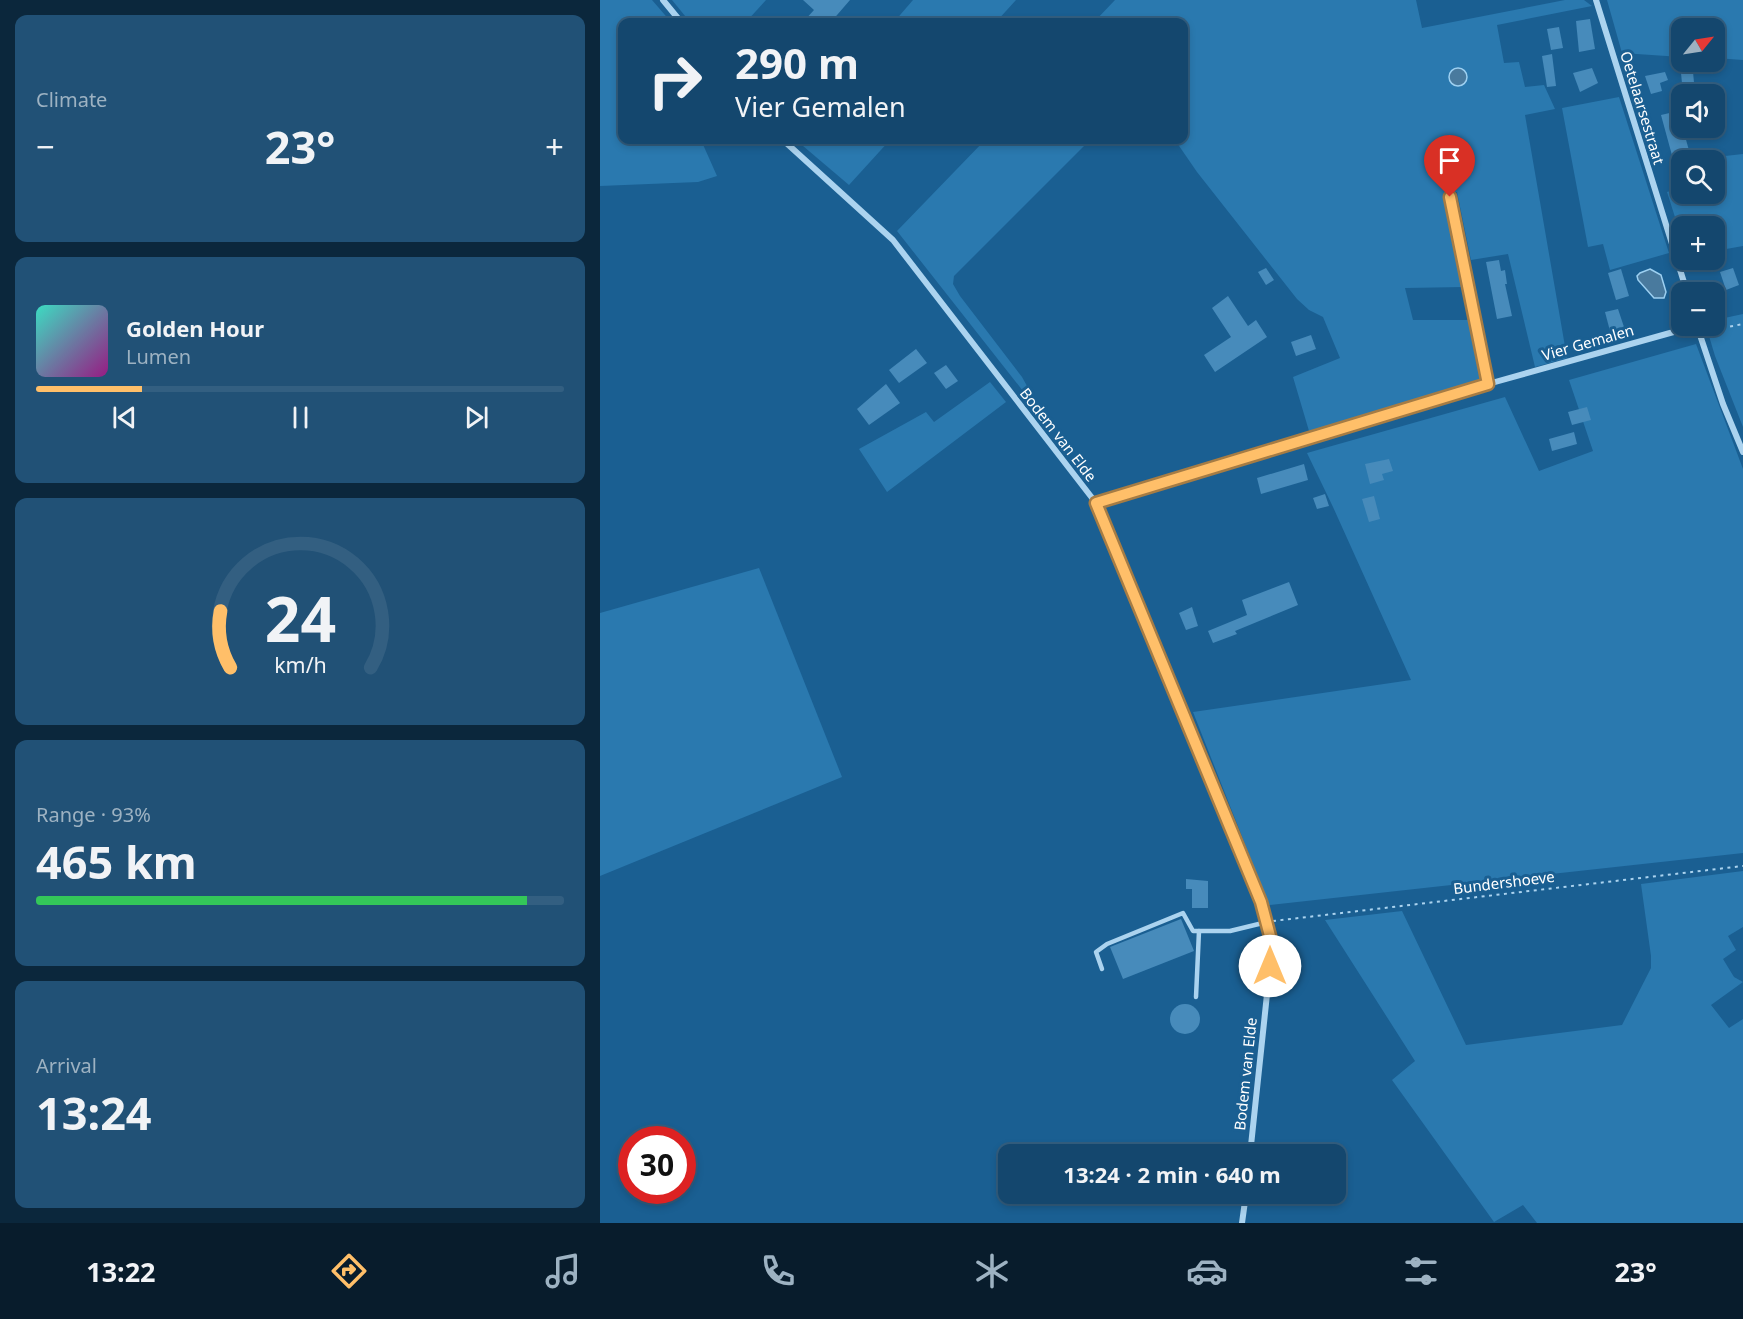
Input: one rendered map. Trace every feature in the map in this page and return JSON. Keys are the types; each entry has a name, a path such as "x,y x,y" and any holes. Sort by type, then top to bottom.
{"street":[{"path":"663,0 678,18"},
{"name":"Oetelaarsestraat","path":"1596,0 1684,282"},
{"name":"Bodem van Elde","path":"787,144 893,240 1096,503 1261,902 1267,922 1270,936 1270,966 1251,1144"},
{"path":"1450,197 1488,384"},
{"name":"Vier Gemalen","path":"1096,503 1488,384 1671,335"},
{"path":"1700,336 1723,404 1743,452"},
{"path":"1242,1223 1245,1204"}],"lane":[{"path":"1102,969 1096,952 1107,944 1184,913 1193,931 1230,931 1267,922"},
{"path":"1196,997 1199,931"}],"path":[{"path":"1725,326 1743,324"},
{"name":"Bundershoeve","path":"1267,922 1743,866"}],"shaded area":[{"path":"600,0 652,0 668,18 618,18 618,144 703,144 717,176 698,182 600,186"},
{"path":"672,0 766,0 750,18 687,18"},
{"path":"913,0 1016,0 1000,18 897,18"},
{"path":"1115,0 1416,0 1422,28 1565,0 1584,0 1592,6 1497,25 1504,63 1519,62 1525,87 1544,85 1555,109 1525,115 1567,358 1535,367 1508,254 1471,260 1457,192 1446,194 1464,287 1405,288 1413,320 1471,320 1483,380 1309,431 1293,377 1340,358 1323,317 1309,310 1297,299 1197,172 1178,144 1188,144 1188,18 1098,18"},
{"path":"1607,0 1743,0 1743,60 1725,59 1725,18 1671,18 1671,56 1622,53"},
{"path":"1454,68 1462,68 1467,73 1465,84 1454,86 1449,81 1449,73"},
{"path":"1619,97 1669,253 1610,270 1603,244 1588,247 1562,108"},
{"path":"801,144 886,144 849,185"},
{"path":"981,144 1086,144 954,276 953,284 960,296 1022,377 1027,386 1023,391 897,231"},
{"path":"1743,154 1743,246 1725,249 1725,216 1675,216 1667,192 1671,191 1671,204 1725,204 1725,156"},
{"path":"1650,269 1661,275 1666,292 1664,298 1654,298 1638,280 1637,276 1640,273"},
{"path":"1743,314 1743,427 1709,336 1725,336 1725,318"},
{"path":"1696,344 1743,469 1743,853 1269,905 1193,712 1411,680 1307,453 1505,397 1539,471 1593,451 1569,380"},
{"path":"990,382 1006,402 887,492 859,449 926,412 934,422"},
{"path":"759,568 842,777 600,876 600,613"},
{"path":"1743,871 1743,927 1728,936 1736,950 1723,959 1734,977 1743,982 1711,1005 1729,1028 1743,1019 1743,1223 1537,1223 1523,1205 1494,1222 1392,1080 1415,1061 1325,920 1402,911 1466,1045 1622,1025 1651,968 1641,884"}],"building":[{"path":"803,0 850,0 834,18 807,18 814,10"},
{"path":"1590,19 1595,49 1579,52 1576,21"},
{"path":"1559,27 1563,48 1551,50 1547,29"},
{"path":"1552,54 1556,86 1547,87 1542,56"},
{"path":"1592,68 1598,83 1580,92 1573,73"},
{"path":"1665,72 1668,80 1660,83 1662,91 1651,94 1645,76"},
{"path":"1693,72 1694,84 1682,84 1681,73"},
{"path":"1671,113 1671,138 1686,138 1689,150 1671,152 1661,115"},
{"path":"1499,260 1501,271 1505,270 1507,284 1505,284 1512,316 1497,319 1486,262"},
{"path":"1266,268 1274,280 1266,285 1258,272"},
{"path":"1733,268 1739,285 1726,290 1720,272"},
{"path":"1621,269 1629,296 1616,300 1608,273"},
{"path":"1228,296 1248,326 1256,320 1267,337 1215,372 1204,355 1231,337 1212,308"},
{"path":"1618,309 1624,327 1610,331 1605,312"},
{"path":"1311,335 1316,349 1296,356 1291,342"},
{"path":"916,349 927,363 899,383 889,370"},
{"path":"946,365 958,381 946,389 934,373"},
{"path":"886,384 900,403 869,425 857,409"},
{"path":"1587,407 1591,420 1572,425 1568,412"},
{"path":"1574,432 1577,444 1552,451 1549,439"},
{"path":"1389,459 1393,471 1382,474 1384,480 1370,484 1365,464"},
{"path":"1304,464 1308,480 1261,494 1257,478"},
{"path":"1325,494 1329,506 1317,509 1313,498"},
{"path":"1374,496 1380,519 1369,522 1362,499"},
{"path":"1289,582 1298,605 1235,631 1237,634 1213,643 1208,631 1247,615 1242,600"},
{"path":"1192,607 1198,626 1186,630 1179,613"},
{"path":"1186,879 1208,881 1208,908 1192,908 1192,889 1186,889"},
{"path":"1181,919 1194,951 1123,979 1110,947"},
{"path":"1185,1004 1196,1008 1200,1019 1196,1030 1185,1034 1174,1030 1170,1019 1174,1008"}],"route":[{"path":"1270,966 1270,936 1261,902 1096,503 1488,384 1450,197"}]}
